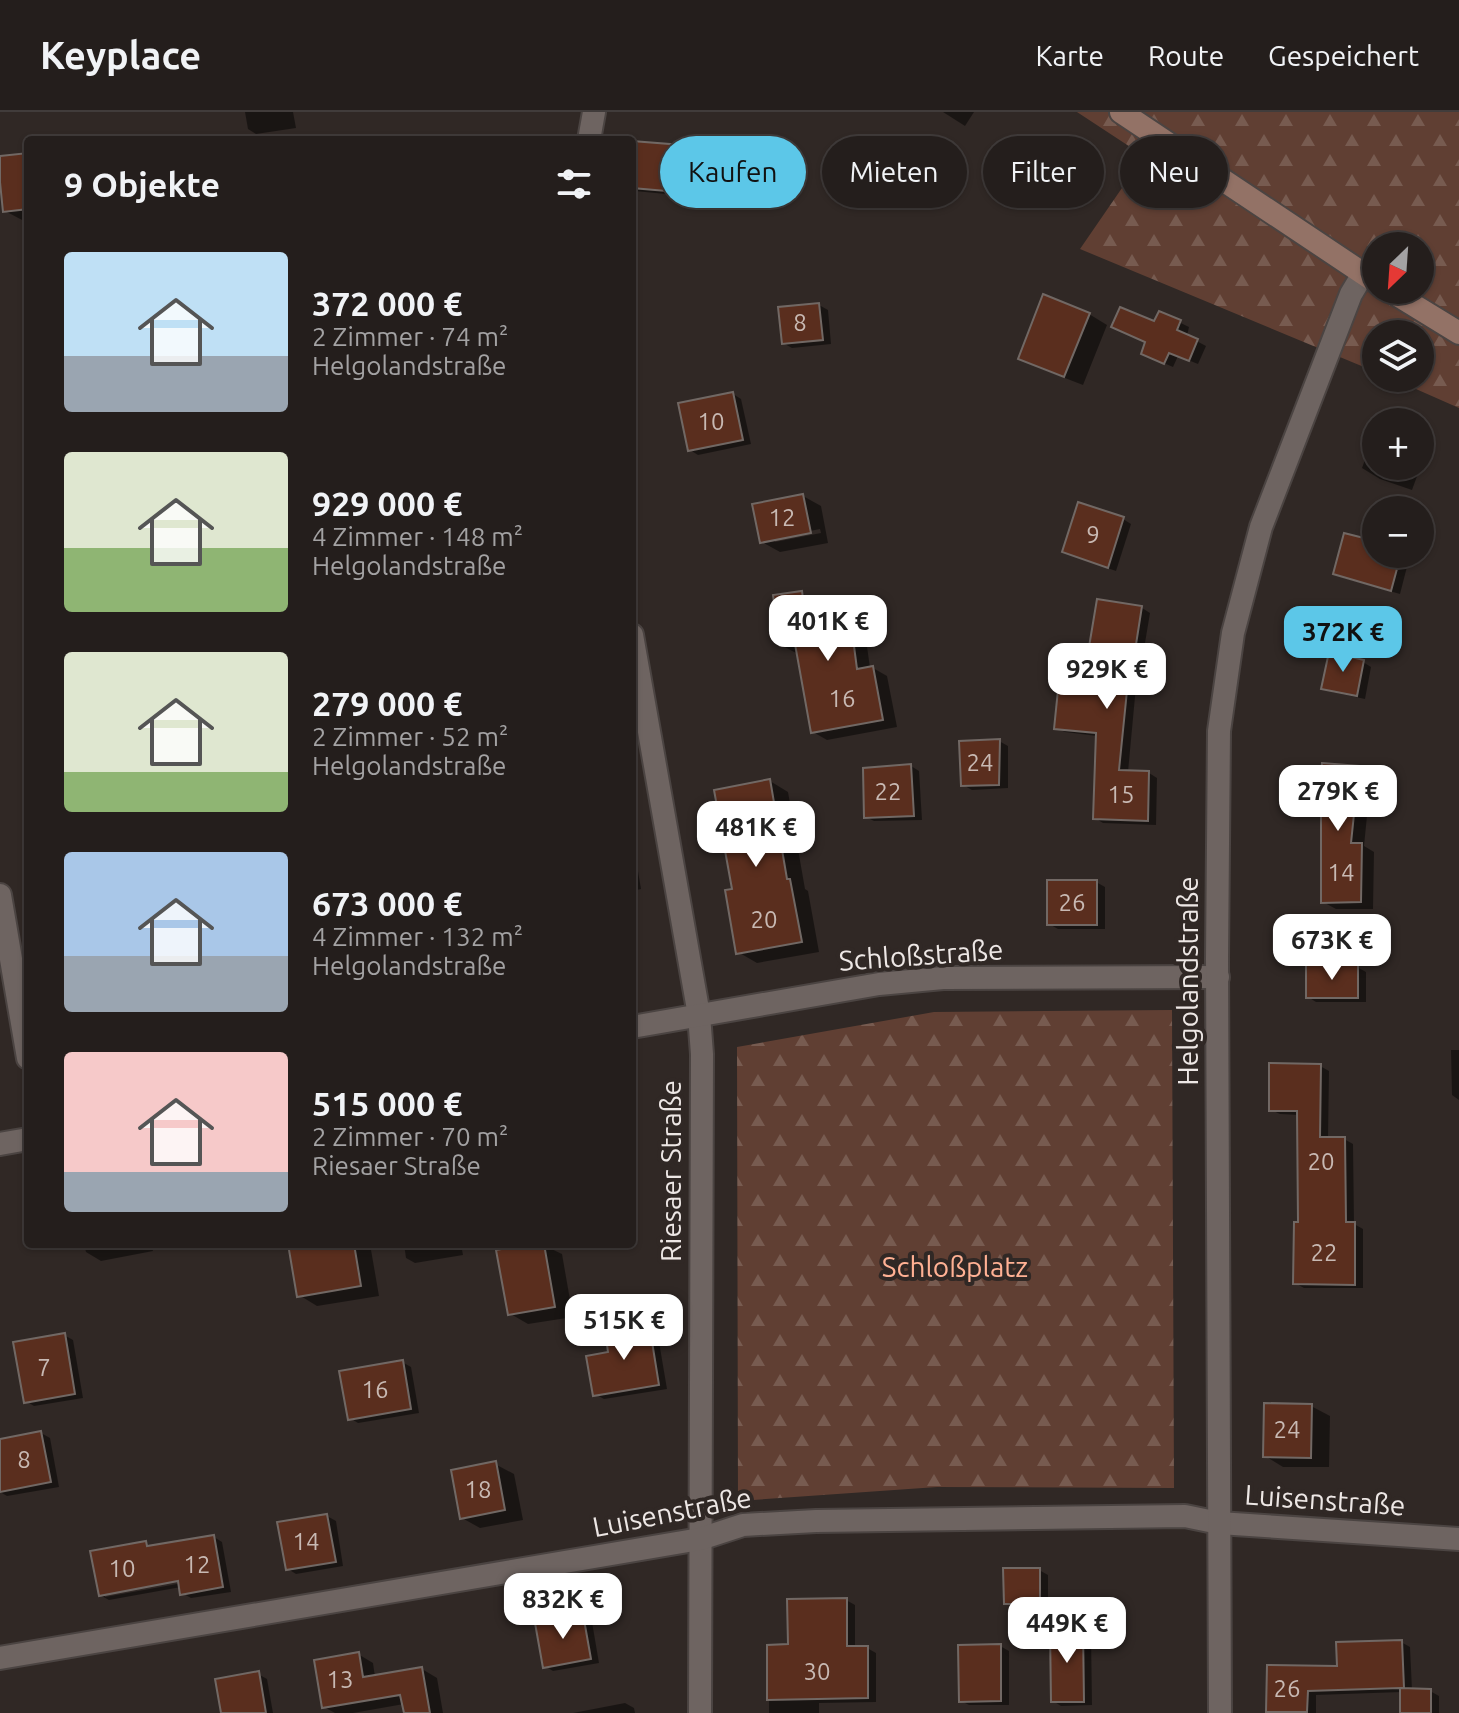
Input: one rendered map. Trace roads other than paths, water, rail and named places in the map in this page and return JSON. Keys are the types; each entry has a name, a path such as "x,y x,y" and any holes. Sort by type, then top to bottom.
{"main road":[{"path":"1121,112 1362,273"},
{"path":"1412,304 1459,333"}],"street":[{"path":"590,136 594,112"},
{"name":"Helgolandstraße","path":"1220,1713 1219,731 1233,633 1261,527 1351,294 1362,285"},
{"name":"Riesaer Straße","path":"636,658 699,1015 702,1054 700,1713"},
{"path":"0,895 24,1035"},
{"name":"Schloßstraße","path":"636,1026 879,984 943,978 1218,977"},
{"path":"0,1144 24,1140"},
{"name":"Luisenstraße","path":"0,1658 700,1539 743,1525 816,1521 1185,1516 1219,1523 1459,1539"}],"park label":[{"name":"Schloßplatz","path":"955,1267"}]}
